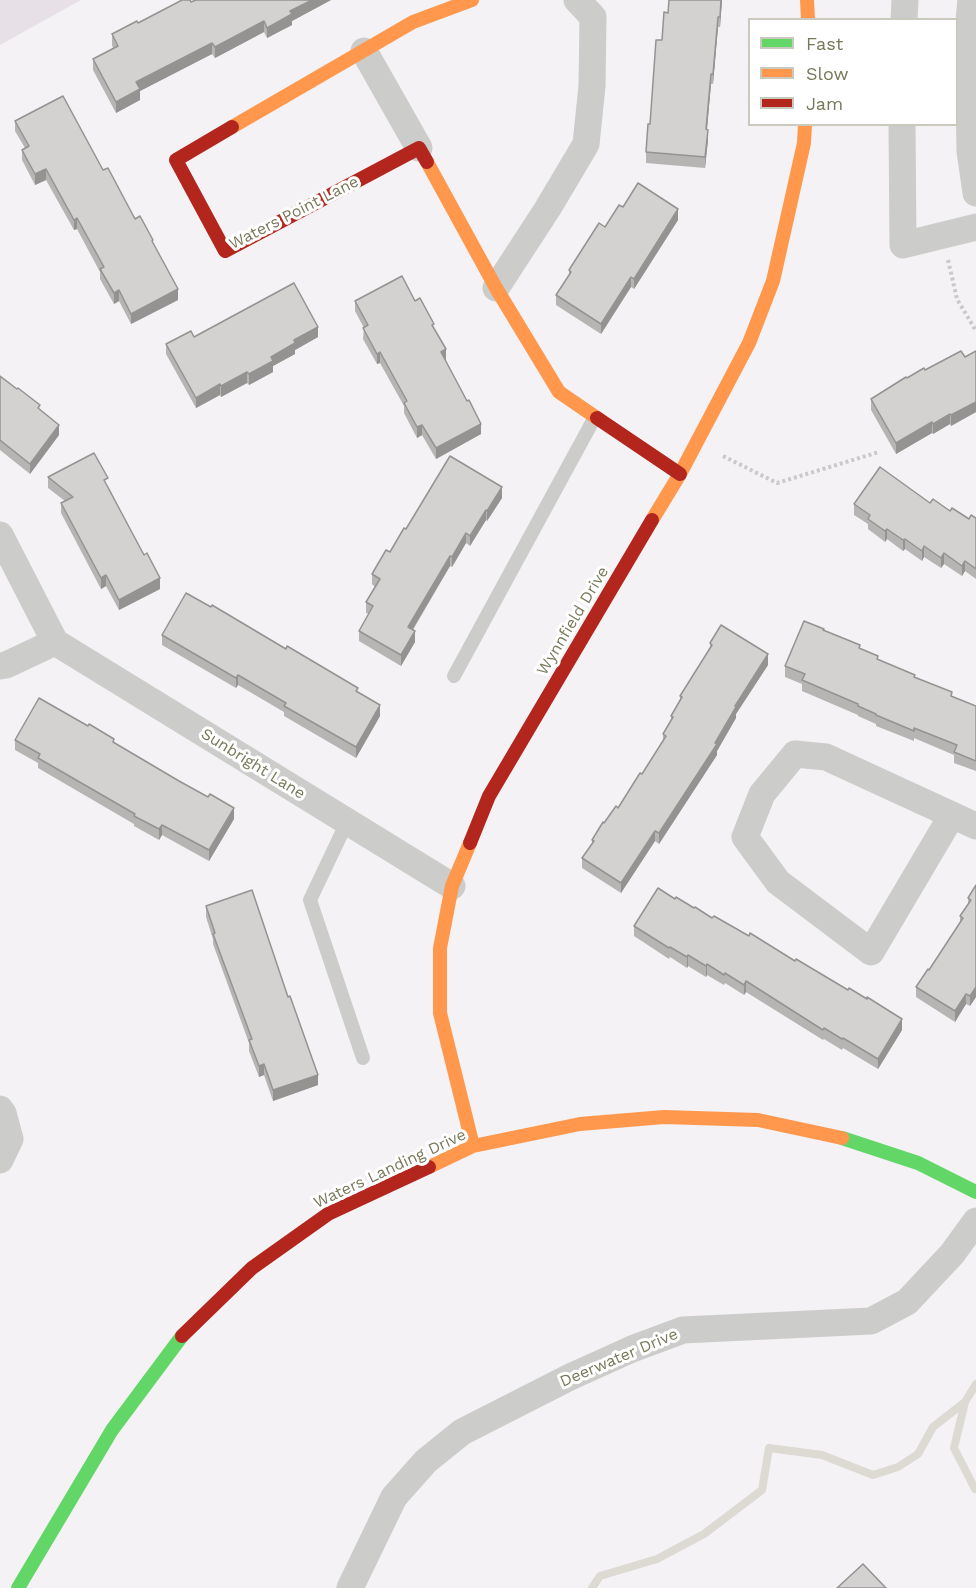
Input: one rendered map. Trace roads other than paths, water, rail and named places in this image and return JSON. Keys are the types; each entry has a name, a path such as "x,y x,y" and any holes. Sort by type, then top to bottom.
{"street":[{"name":"Waters Point Lane","path":"419,148 225,251 176,160 413,22 472,0"},
{"path":"496,288 586,144 592,86 593,17 577,0"},
{"path":"807,0 808,18"},
{"path":"904,18 905,0"},
{"path":"971,0 968,30 969,151 976,193"},
{"path":"364,51 496,288 559,392 680,474"},
{"name":"Wynnfield Drive","path":"472,1146 440,1013 440,948 452,886 489,796 680,474 748,344 773,281 804,143 805,126"},
{"path":"903,126 903,244 976,227"},
{"path":"0,535 55,642 0,666"},
{"name":"Sunbright Lane","path":"55,642 452,886"},
{"path":"952,815 871,952 778,882 745,837 762,794 795,754 826,757 976,826"},
{"path":"0,1109 10,1139 0,1160"},
{"name":"Waters Landing Drive","path":"18,1588 112,1430 183,1334 252,1268 328,1214 472,1146 579,1124 664,1117 758,1120 836,1136 918,1163 976,1192"},
{"name":"Deerwater Drive","path":"350,1588 394,1497 426,1461 462,1432 570,1377 632,1349 683,1330 871,1321 907,1302 952,1254 976,1221"}],"lane":[{"path":"454,676 595,417"},
{"path":"347,822 310,900 363,1058"}],"waterway":[{"path":"592,1588 600,1576 657,1559 704,1534 762,1490 769,1448 822,1455 873,1475 898,1467 918,1454 933,1427 965,1402 976,1384"},
{"path":"965,1402 954,1448 975,1489"}]}
